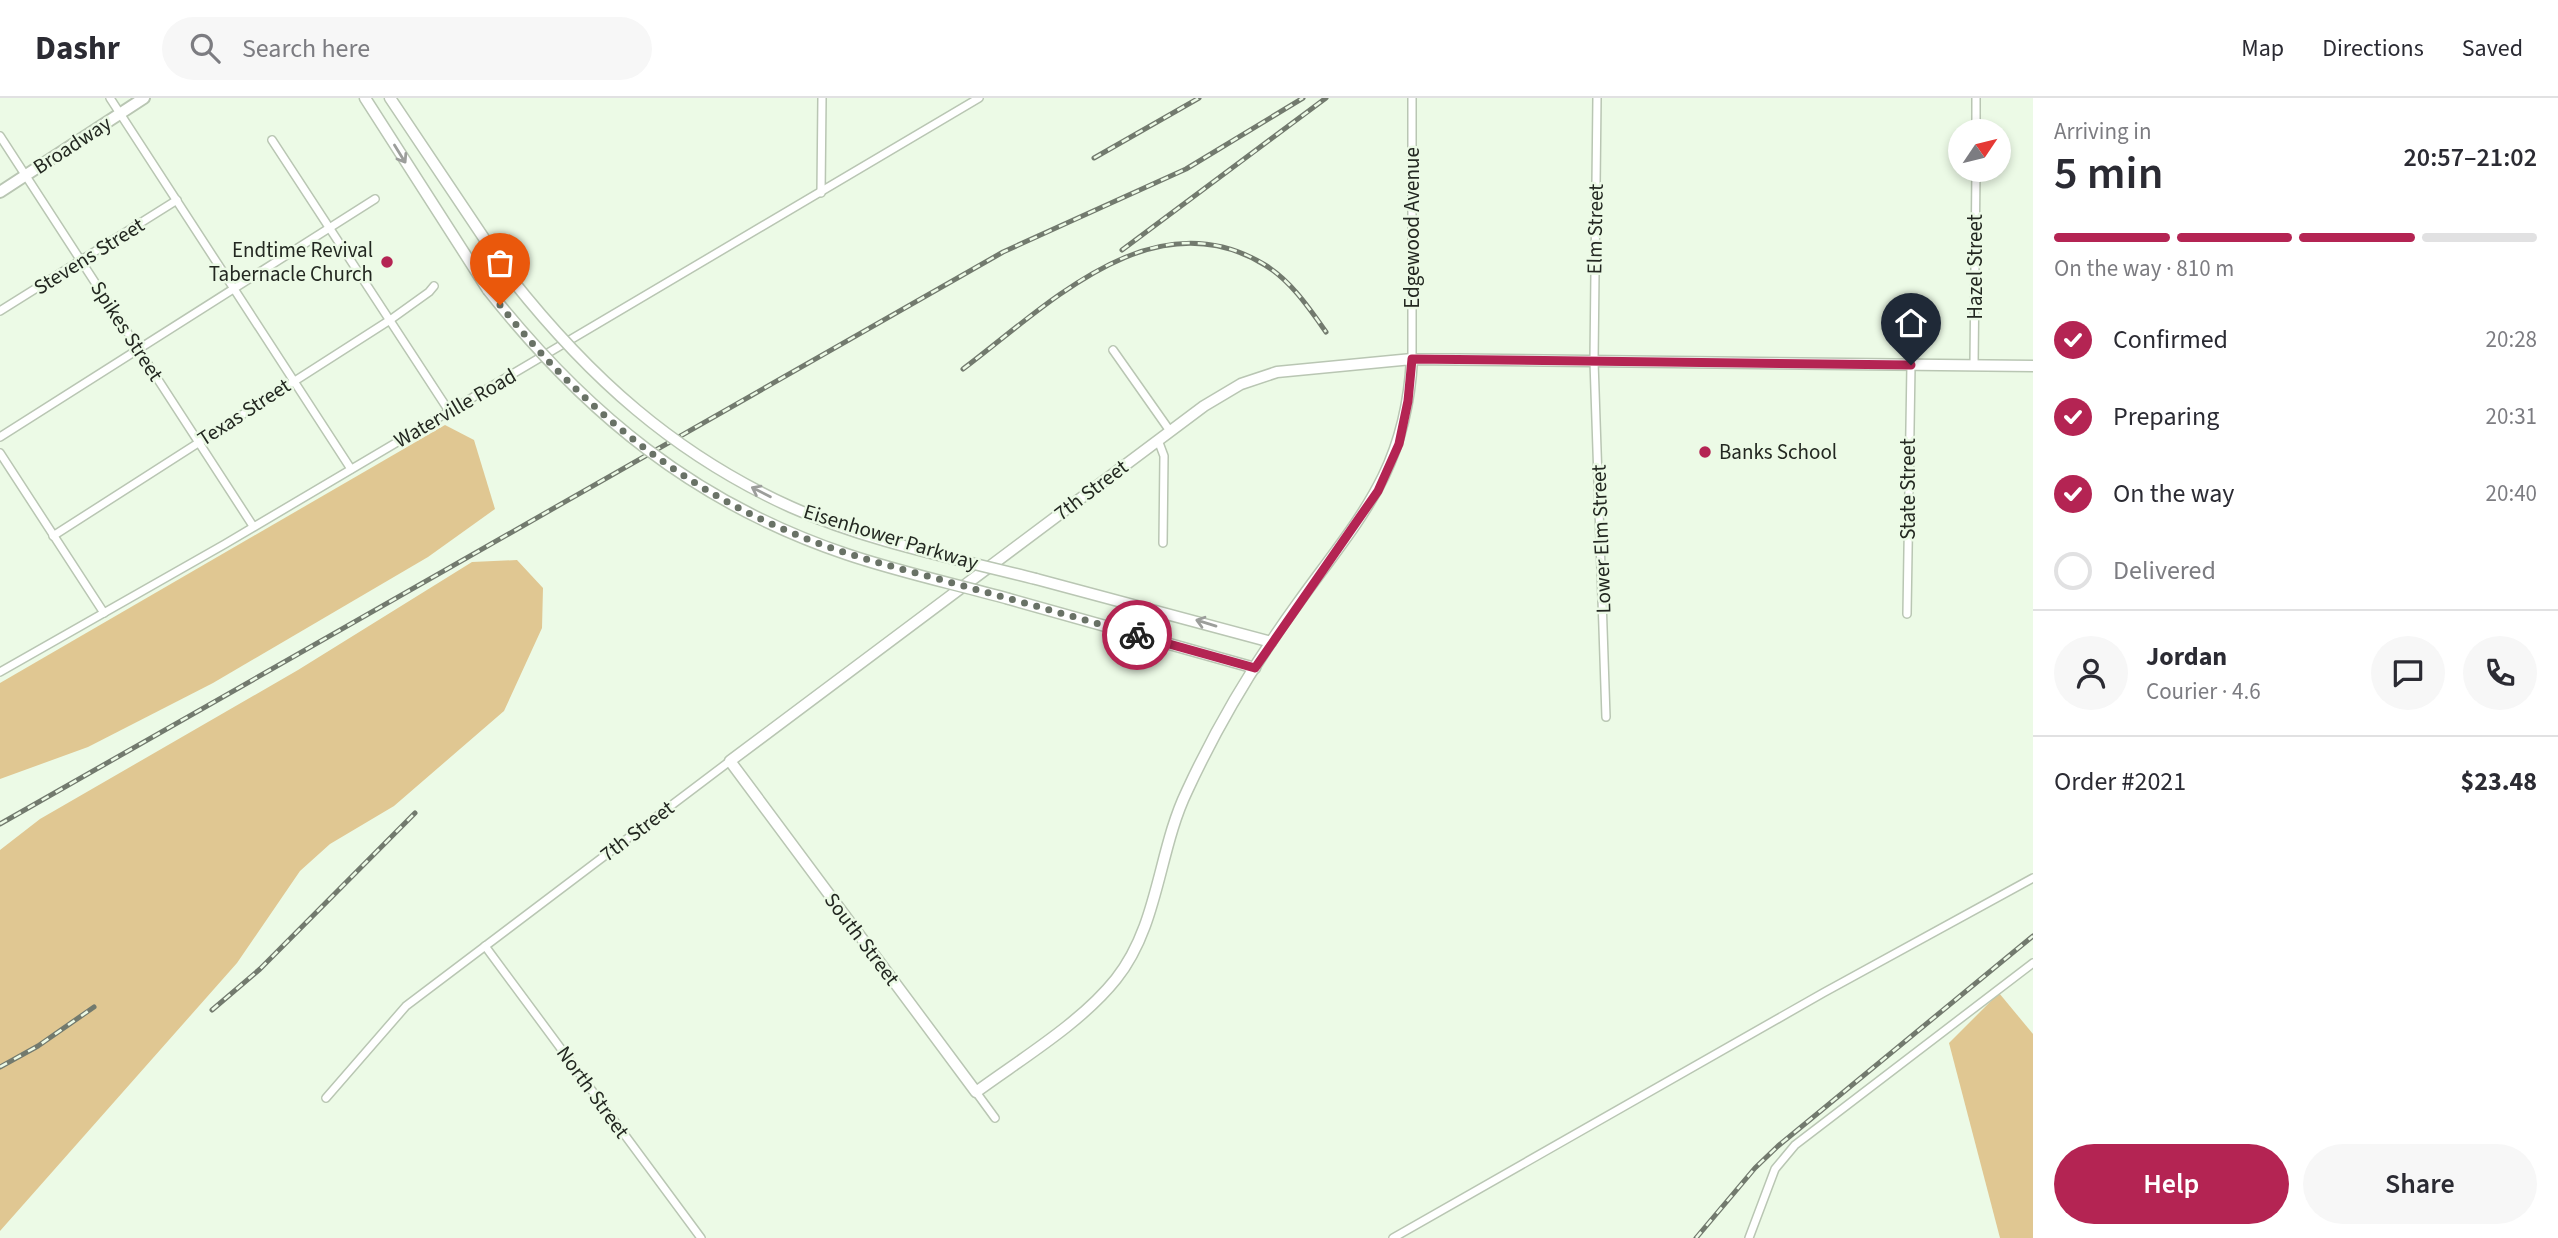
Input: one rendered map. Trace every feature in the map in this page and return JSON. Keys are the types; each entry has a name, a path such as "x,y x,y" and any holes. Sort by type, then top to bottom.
{"main road":[{"name":"Broadway","path":"0,192 144,98"}],"street":[{"path":"110,98 351,469"},
{"name":"Eisenhower Parkway","path":"365,98 488,290 524,336 589,404 658,459 708,491 788,532 846,554 1255,668"},
{"name":"Eisenhower Parkway","path":"390,98 510,277 560,339 601,381 653,425 721,470 792,507 863,534 1271,642"},
{"path":"821,98 821,193"},
{"name":"Waterville Road","path":"0,672 351,469 979,98"},
{"name":"Edgewood Avenue","path":"1412,98 1412,359"},
{"name":"Elm Street","path":"1594,361 1597,98"},
{"path":"1976,98 1976,119"},
{"name":"Spikes Street","path":"0,136 253,526"},
{"path":"272,140 449,411"},
{"name":"Hazel Street","path":"1974,365 1976,182"},
{"path":"0,437 375,199"},
{"name":"Stevens Street","path":"0,311 177,201"},
{"name":"Texas Street","path":"53,536 294,379 390,320 434,286"},
{"path":"1113,350 1170,431"},
{"path":"976,1092 1082,1011 1116,978 1145,925 1185,793 1271,642 1378,491 1399,444 1406,417 1412,359"},
{"name":"7th Street","path":"326,1098 406,1006 1225,391 1261,376 1309,366 1412,359 2033,366"},
{"name":"Lower Elm Street","path":"1594,361 1606,717"},
{"name":"State Street","path":"1907,614 1911,365"},
{"path":"1158,440 1164,456 1163,542"},
{"path":"0,453 104,613"},
{"name":"South Street","path":"730,761 995,1118"},
{"path":"1393,1238 2033,878"},
{"name":"North Street","path":"485,946 701,1238"},
{"path":"1749,1238 1775,1169 1795,1145 2033,963"}],"shaded area":[{"path":"445,425 474,440 495,509 428,557 213,683 88,747 0,779 0,683"},
{"path":"517,560 543,588 542,628 504,711 394,806 330,844 300,871 237,963 0,1231 0,850 40,819 298,670 472,562"},
{"path":"1999,993 2033,1034 2033,1238 2000,1238 1949,1043"}],"railway":[{"path":"1094,158 1199,98"},
{"path":"0,824 1003,252 1186,169 1303,98"},
{"path":"1122,250 1326,98"},
{"path":"963,369 1066,290 1104,268 1142,251 1182,243 1223,247 1265,265 1291,287 1326,332"},
{"path":"212,1010 260,969 415,813"},
{"path":"1696,1238 1755,1168 1778,1146 2033,936"},
{"path":"0,1067 38,1046 94,1007"}],"way so far":[{"path":"500,305 524,336 589,404 658,459 736,507 788,532 846,554 1137,635"}],"place":[{"name":"Endtime Revival Tabernacle Church","path":"387,262"},
{"name":"Banks School","path":"1705,452"}],"route":[{"path":"1137,635 1255,668 1298,602 1351,533 1378,491 1399,444 1406,417 1412,359 1911,365"}]}
